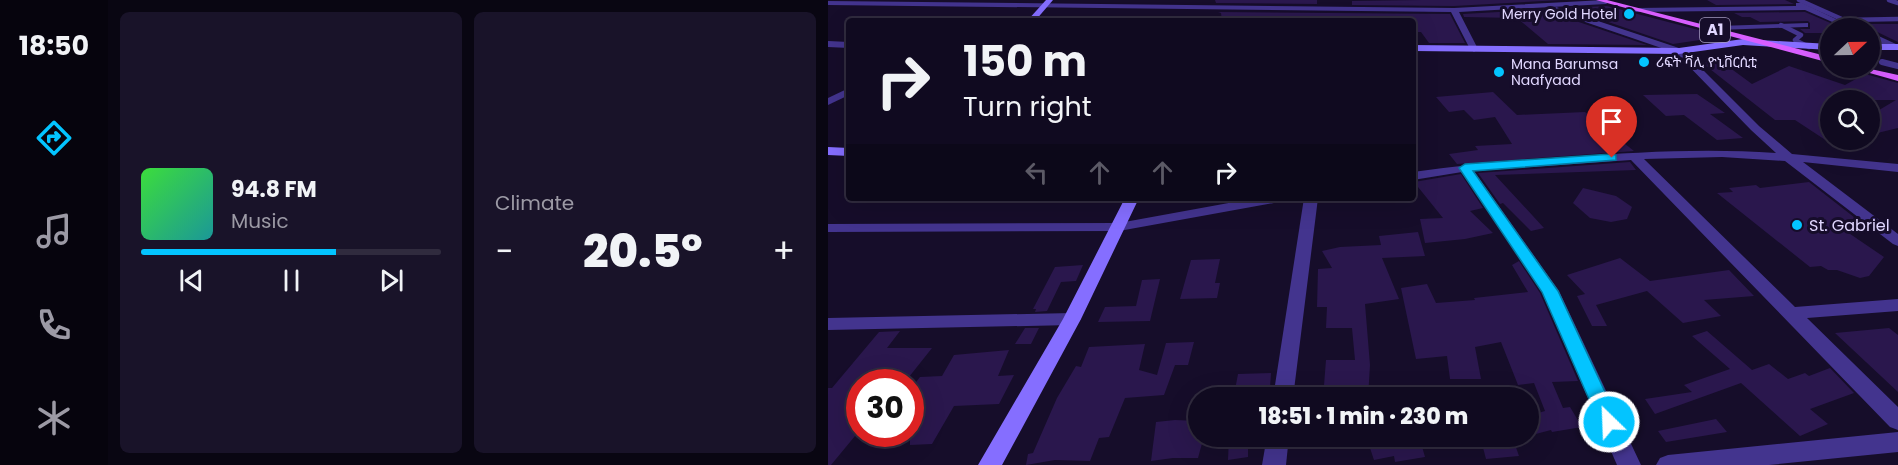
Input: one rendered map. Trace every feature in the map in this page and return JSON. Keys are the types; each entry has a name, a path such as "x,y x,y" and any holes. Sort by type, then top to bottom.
{"main road":[{"name":"A1","path":"1605,1 1718,28 1820,56"},
{"name":"A1","path":"1605,1 1820,57"},
{"path":"1880,70 1898,76"},
{"path":"1880,72 1898,76"}],"street":[{"path":"1234,11 1240,0"},
{"path":"1325,9 1327,0"},
{"path":"1415,0 1417,10"},
{"path":"1699,0 1715,8"},
{"path":"1789,0 1828,18"},
{"path":"828,3 1048,3 1234,11 1454,10 1605,1"},
{"path":"875,18 873,17 898,2"},
{"path":"1034,18 1048,3"},
{"path":"1548,6 1679,51 1755,128 1788,157 1898,241"},
{"path":"1636,10 1806,8"},
{"path":"1352,18 1353,10"},
{"path":"1454,10 1474,49"},
{"path":"1718,28 1805,25"},
{"path":"1880,41 1895,47"},
{"path":"1416,48 1679,51 1735,43 1820,47"},
{"path":"828,44 846,45"},
{"path":"828,102 846,93"},
{"path":"828,151 846,152"},
{"path":"1416,176 1465,168 1634,156 1722,153 1898,168"},
{"path":"1634,156 1898,421"},
{"path":"1465,168 1550,291 1629,465"},
{"path":"990,465 1071,319 1131,201"},
{"path":"828,228 1119,226 1263,201"},
{"path":"1285,387 1311,201"},
{"path":"1792,314 1898,305"},
{"path":"828,324 1071,319"},
{"path":"1668,465 1898,442"},
{"path":"1274,465 1276,447"}],"lane":[{"path":"1799,0 1840,18"},
{"path":"1888,0 1898,3"},
{"path":"1880,19 1898,19"},
{"path":"1781,25 1801,35 1795,40 1809,48"},
{"path":"1882,62 1898,66"}],"building":[{"path":"1215,0 1317,0 1317,4 1216,3"},
{"path":"1562,0 1454,6 1352,5 1352,1"},
{"path":"1707,0 1785,0 1794,4 1716,5"},
{"path":"1607,6 1720,37 1673,44 1567,8"},
{"path":"1552,9 1552,13 1647,45 1548,44 1517,18 1464,17 1463,14"},
{"path":"1218,12 1450,14 1465,43 1429,43 1421,32 1416,32 1416,18 1222,18 1221,13"},
{"path":"1805,12 1820,18 1820,33 1805,33 1800,29 1810,29 1808,21 1760,22 1734,13"},
{"path":"1880,24 1898,24 1898,42 1880,33"},
{"path":"1701,62 1722,62 1752,84 1789,66 1845,85 1858,78 1880,78 1898,83 1898,128 1880,132 1880,109 1896,100 1880,100 1880,90 1820,90 1820,136 1795,120 1775,120"},
{"path":"1493,92 1517,115 1585,112 1634,151 1457,164 1449,154 1478,150 1475,146 1512,144 1495,117 1474,120 1464,110 1449,112 1436,97"},
{"path":"1697,94 1725,113 1710,114 1743,138 1717,140 1684,115 1666,116 1643,95"},
{"path":"1630,162 1636,170 1495,175 1544,228 1531,231 1503,203 1500,204 1478,173"},
{"path":"1461,174 1483,208 1470,211 1493,233 1465,239 1425,243 1420,219 1443,218 1416,182"},
{"name":"St. Gabriel","path":"1809,182 1859,221 1834,223 1884,257 1869,276 1860,278 1821,266 1810,267 1717,193 1733,192 1729,188 1756,185 1760,188"},
{"path":"1583,188 1616,196 1632,207 1627,219 1611,222 1590,218 1573,203"},
{"path":"1418,232 1425,256 1382,258 1399,299 1365,304 1370,365 1369,387 1324,387 1326,360 1355,360 1352,328 1326,328 1327,307 1317,307 1318,269 1332,268 1322,251 1340,247 1381,245 1379,236"},
{"path":"1620,258 1650,281 1729,270 1754,296 1704,300 1721,316 1683,323 1647,291 1596,305 1607,326 1592,326 1577,296 1585,294 1567,275"},
{"path":"1220,259 1215,283 1220,283 1217,298 1180,299 1191,260"},
{"path":"1519,261 1540,293 1578,381 1552,382 1563,408 1570,407 1582,427 1539,433 1539,413 1545,411 1539,396 1539,387 1536,387 1534,383 1518,385 1501,342 1475,347 1481,379 1450,379 1447,356 1416,359 1401,288 1427,284 1436,303 1528,292 1512,265"},
{"path":"1083,265 1076,281 1061,282 1047,311 1035,312 1036,309 1033,309 1055,267"},
{"path":"1160,279 1150,321 1098,322 1105,307 1136,306 1142,280"},
{"path":"1025,328 1039,328 1031,344 1015,344"},
{"path":"1889,328 1898,335 1898,392 1835,333"},
{"path":"900,331 887,348 932,348 915,369 848,369 879,332"},
{"path":"1707,331 1752,370 1769,364 1788,379 1805,373 1809,376 1830,368 1854,393 1810,409 1828,424 1800,436 1741,383 1655,414 1645,399 1692,392 1684,385 1730,369 1692,336"},
{"path":"1194,342 1188,365 1175,365 1164,395 1125,398 1109,437 1099,438 1090,461 1055,460 1026,465 1028,454 1033,453 1057,398 1076,366 1081,367 1089,347 1145,344 1139,370 1157,375 1166,343"},
{"path":"1009,350 998,376 1014,375 999,404 954,406 932,444 924,444 924,377 942,376 954,355"},
{"path":"846,371 846,447 831,465 828,465 828,388 832,388"},
{"path":"1271,373 1270,387 1236,387 1238,374"},
{"path":"1716,419 1727,432 1666,442 1658,431"},
{"path":"1188,421 1188,447 1201,447 1198,458 1151,461 1156,422"},
{"path":"1229,447 1248,447 1248,457 1228,460"},
{"path":"1370,447 1422,447 1425,457 1395,462 1394,456 1374,460"},
{"path":"1483,447 1516,447 1519,456 1486,459"}],"place":[{"name":"Merry Gold Hotel","path":"1629,14"},
{"name":"ሪፍት ቫሊ ዮኒቨርሲቲ","path":"1644,62"},
{"name":"Mana Barumsa Naafyaad","path":"1499,72"},
{"name":"St. Gabriel","path":"1797,225"}],"route":[{"path":"1609,422 1550,291 1465,168 1612,158"}]}
